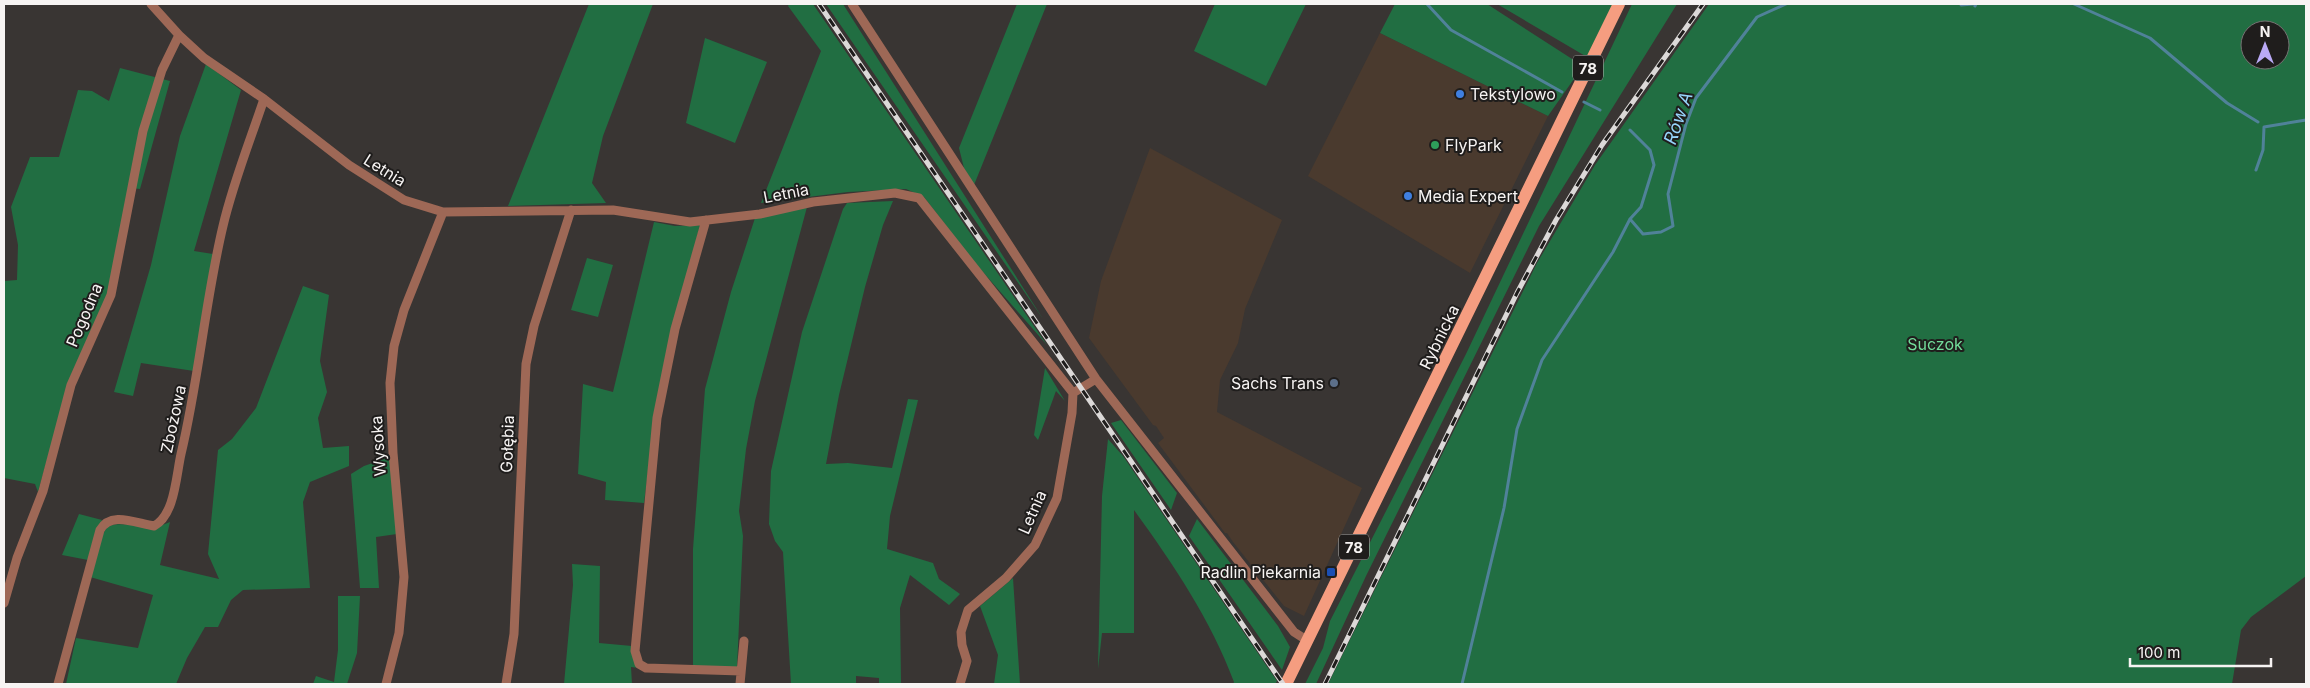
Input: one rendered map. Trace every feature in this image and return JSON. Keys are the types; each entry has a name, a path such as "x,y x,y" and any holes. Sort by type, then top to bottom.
{"main road":[{"name":"Rybnicka","path":"1286,684 1620,4"}],"street":[{"name":"Letnia","path":"151,4 178,35 204,58 264,99 364,175 404,200 443,212 614,210 690,222 760,214 813,202 895,193 919,198 1073,393 1072,412 1057,498 1034,545 1006,578 968,610 961,632 962,645 967,661 960,684"},
{"path":"852,4 1096,379 1294,632 1308,641"},
{"name":"Pogodna","path":"4,603 18,558 43,491 71,386 111,295 143,131 162,70 178,35"},
{"name":"Zbożowa","path":"58,684 100,530 104,523 116,518 154,526 162,522 171,501 191,413 205,318 223,224 264,99"},
{"name":"Gołębia","path":"506,684 514,634 526,364 534,326 571,210"},
{"name":"Wysoka","path":"386,684 398,633 404,577 393,453 390,383 394,346 404,310 443,212"},
{"path":"706,220 675,329 657,418 635,651 639,664 646,668 741,671"},
{"path":"1073,393 1096,379"},
{"path":"740,684 744,641"}],"shaded area":[{"path":"1380,33 1548,116 1470,273 1308,176"},
{"path":"1150,148 1282,220 1245,309 1238,343 1220,380 1217,412 1362,488 1304,616 1284,606 1227,533 1225,533 1158,443 1164,438 1156,426 1153,425 1089,338 1101,281"}],"green space":[{"path":"589,4 653,4 603,136 592,183 606,203 508,206"},
{"path":"789,4 813,4 1047,345 975,263 924,197 906,189 848,192 761,203 821,51 788,6"},
{"path":"826,4 843,4 1043,319"},
{"path":"1017,4 1047,4 974,185 964,168 959,148"},
{"path":"1215,4 1306,4 1266,86 1194,51"},
{"path":"1395,4 1487,4 1583,66 1548,116 1380,33"},
{"path":"1497,4 1613,4 1587,57"},
{"path":"1632,4 1677,4 1539,226 1366,576 1316,684 1305,684 1323,648 1330,621 1466,354"},
{"name":"Suczok","path":"1709,4 2306,4 2306,576 2251,617 2241,630 2232,684 1328,684 1537,263 1595,165"},
{"path":"705,38 767,62 735,143 686,123"},
{"path":"206,64 241,90 194,251 213,254 194,371 141,363 133,396 114,392 151,265 180,136"},
{"path":"120,68 170,81 140,189 131,188 110,291 71,375 38,492 35,484 4,478 4,281 17,280 18,245 11,207 30,157 59,157 78,90 92,91 109,101"},
{"path":"893,201 883,225 865,287 839,395 826,464 848,463 892,468 908,399 918,400 890,516 887,549 933,563 939,579 960,594 949,605 910,575 900,608 901,684 879,684 879,678 856,676 856,684 791,684 783,552 775,541 769,524 771,471 802,332 843,209 847,203"},
{"path":"807,207 755,401 746,449 739,511 743,536 737,668 693,668 693,549 705,389 731,292 755,218"},
{"path":"654,222 675,226 700,225 658,393 644,503 605,500 606,482 578,474 583,384 613,392"},
{"path":"587,258 613,265 598,317 571,310"},
{"path":"303,286 329,295 320,361 327,392 318,418 323,448 349,446 349,466 310,482 303,502 310,588 243,590 231,600 218,627 205,627 187,658 176,684 66,684 76,638 138,648 153,595 90,577 102,535 108,526 124,524 146,527 170,522 160,565 219,579 208,554 218,450 232,439 256,408"},
{"path":"1045,368 1065,401 1056,391 1038,440 1034,435"},
{"path":"1121,420 1177,493 1171,510 1111,423"},
{"path":"1108,439 1123,456 1277,681 1275,684 1233,684 1234,682 1225,659 1203,615 1177,572 1134,510 1134,633 1102,633 1098,669 1102,496"},
{"path":"390,457 397,534 376,537 379,588 360,588 351,474 364,466"},
{"path":"79,514 102,520 88,560 62,555"},
{"path":"1197,519 1278,626 1290,647 1282,670 1189,536"},
{"path":"572,564 600,566 599,643 632,646 639,668 631,667 632,684 564,684 573,585"},
{"path":"1013,578 1020,684 994,684 998,655 980,606"},
{"path":"338,596 360,596 357,653 347,684 313,684 316,676 334,682 338,650"}],"waterway":[{"path":"1427,4 1451,30 1562,92"},
{"name":"Rów A","path":"1630,219 1643,234 1661,232 1673,226 1668,194 1686,124 1696,98 1757,17 1786,4"},
{"path":"1961,5 1973,4"},
{"path":"2074,4 2150,38 2227,103 2258,122"},
{"path":"1584,102 1600,110"},
{"path":"2256,170 2263,150 2264,127 2306,120"},
{"path":"1462,684 1504,508 1517,429 1542,360 1613,252 1630,219 1641,207 1654,165 1650,150 1630,130"}],"railway":[{"path":"819,4 1283,684"},
{"path":"1325,684 1517,293 1556,220 1602,145 1703,4"}],"place":[{"name":"Tekstylowo","path":"1460,94"},
{"name":"FlyPark","path":"1435,145"},
{"name":"Media Expert","path":"1408,196"},
{"name":"Sachs Trans","path":"1334,383"},
{"name":"Radlin Piekarnia","path":"1331,572"}]}
